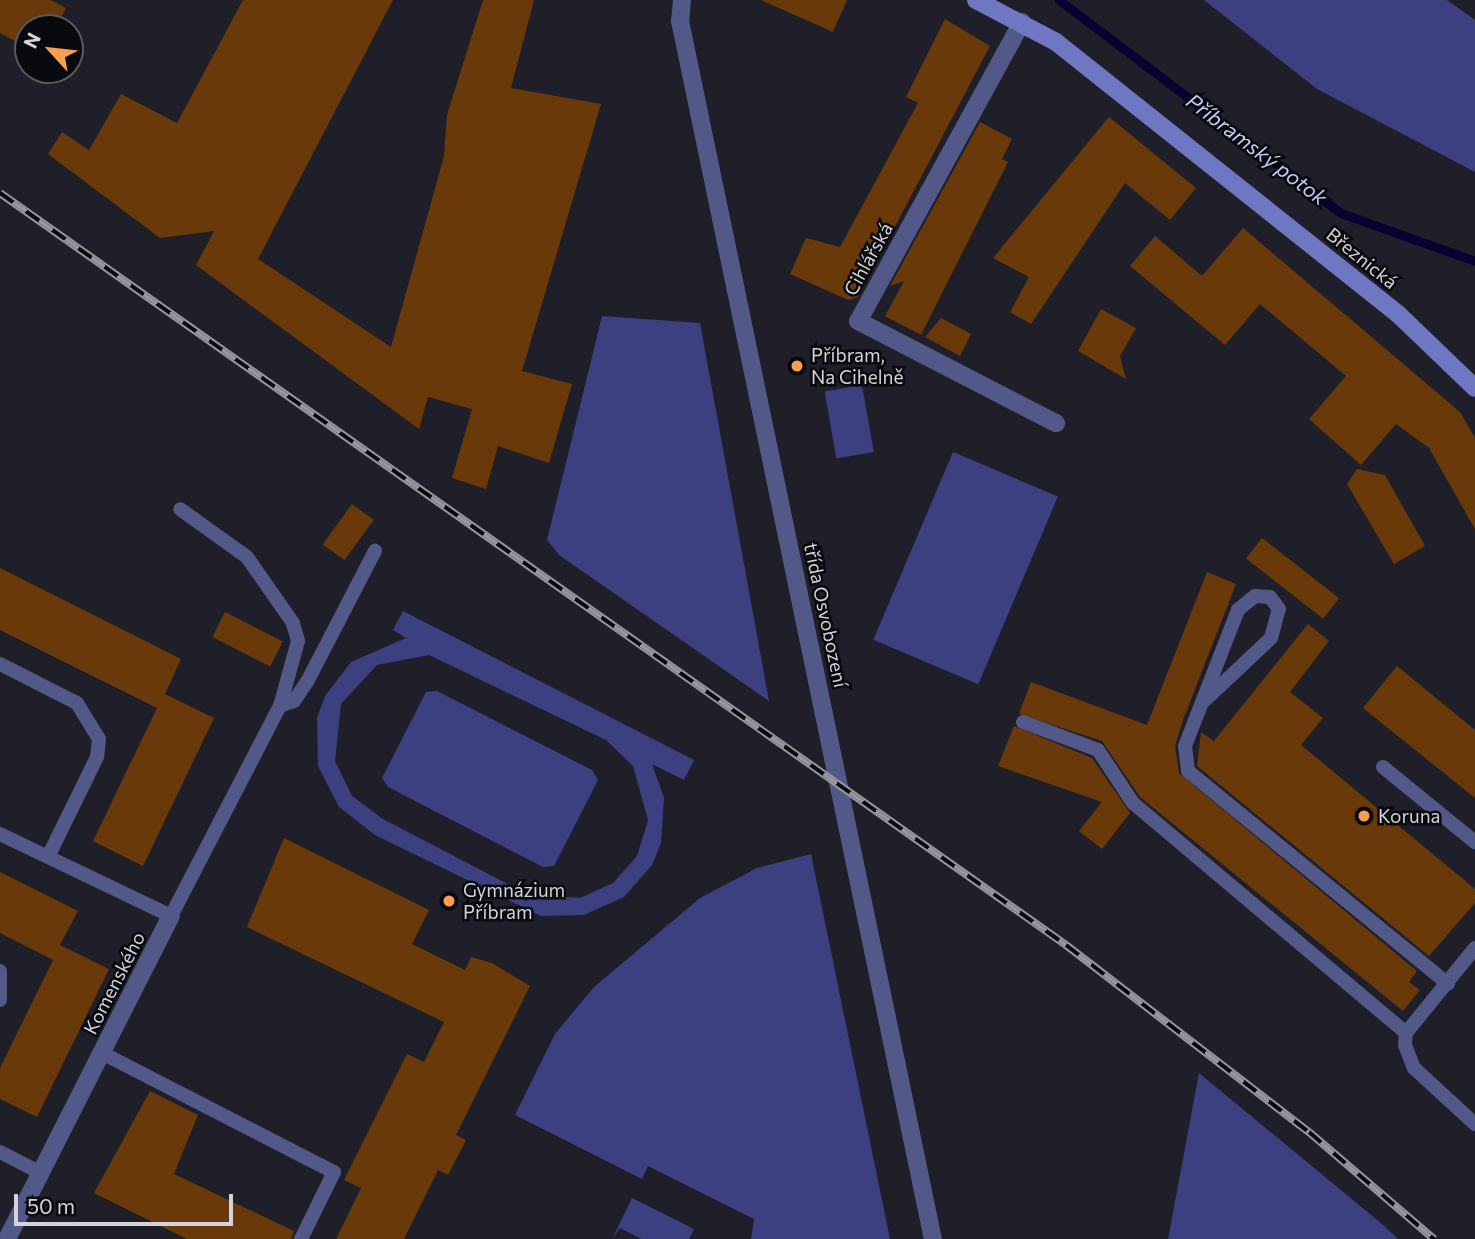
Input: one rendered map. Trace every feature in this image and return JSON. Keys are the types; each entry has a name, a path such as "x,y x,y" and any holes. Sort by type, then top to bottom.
{"street":[{"path":"673,0 680,20"},
{"name":"třída Osvobození","path":"682,0 680,20 933,1239"},
{"name":"Březnická","path":"976,0 1022,22 1067,50 1399,315 1475,388"},
{"name":"Cihlářská","path":"1022,22 858,321 1056,423"},
{"name":"Komenského","path":"7,1239 172,916"}],"lane":[{"path":"0,834 172,916 280,706 297,661 293,623 247,557 180,509"},
{"path":"280,706 294,701 307,682 375,551"},
{"path":"1202,704 1271,638 1279,609 1270,597 1255,596 1238,610 1185,746 1188,771 1448,984"},
{"path":"0,664 77,703 99,739 97,757 48,857"},
{"path":"1023,722 1098,750 1133,803 1406,1033 1414,1068 1475,1124"},
{"path":"1383,767 1475,842"},
{"path":"1406,1033 1475,947"},
{"path":"0,971 0,1000"},
{"path":"102,1053 334,1172 300,1239"},
{"path":"0,1152 41,1173"}],"shaded area":[{"path":"1204,0 1447,0 1475,20 1475,172 1317,89"},
{"path":"602,316 700,323 769,701 559,555 547,540"},
{"path":"862,385 874,452 836,459 825,392"},
{"path":"953,452 1058,497 978,684 873,640"},
{"path":"403,611 694,760 684,780 652,764 664,798 661,843 652,865 624,897 584,915 541,916 375,835 339,807 318,766 317,718 325,696 351,662 406,638 393,630","holes":["429,655 606,740 633,766 648,820 637,856 613,883 580,898 527,894 383,819 352,796 335,761 341,704 377,665"]},
{"path":"437,691 592,770 598,780 554,866 543,867 388,787 382,778 426,692"},
{"path":"811,854 890,1239 751,1239 754,1219 648,1166 642,1179 515,1115 555,1034 594,987 700,898 757,868"},
{"path":"1199,1073 1382,1224 1398,1239 1168,1239"},
{"path":"632,1198 694,1229 689,1239 641,1239 620,1228 612,1239"}],"building":[{"path":"0,0 51,0 66,8 63,14 14,14 14,40 0,33"},
{"path":"243,0 393,0 258,259 391,347 444,156 447,115 483,0 534,0 511,88 601,104 522,371 572,384 549,463 498,446 486,489 452,478 472,409 428,397 419,429 196,265 214,231 160,238 48,154 62,132 89,150 121,94 177,123"},
{"path":"761,0 847,0 833,32"},
{"path":"945,19 990,46 858,297 848,300 790,274 806,238 840,247 918,103 906,97"},
{"path":"1109,117 1196,188 1170,220 1125,183 1031,324 1010,312 1029,277 993,258"},
{"path":"980,122 1012,139 1002,159 1008,162 921,335 885,316 904,281 890,286"},
{"path":"1243,228 1460,412 1475,438 1475,529 1429,448 1396,424 1361,465 1309,419 1346,376 1260,304 1225,345 1130,266 1155,236 1202,276"},
{"path":"1101,309 1136,328 1120,356 1126,379 1078,351"},
{"path":"941,318 971,334 960,356 925,337"},
{"path":"1357,469 1385,475 1425,546 1394,564 1347,484"},
{"path":"352,504 374,520 344,560 323,544"},
{"path":"1262,538 1339,598 1323,619 1246,558"},
{"path":"0,568 181,659 165,694 214,718 143,866 93,841 157,708 0,630"},
{"path":"1207,572 1236,584 1175,746 1179,773 1417,971 1409,982 1420,990 1403,1011 1140,797 1102,741 1019,714 1031,682 1147,725"},
{"path":"225,612 283,642 270,666 212,637"},
{"path":"1308,624 1329,641 1290,692 1323,718 1301,745 1475,889 1475,903 1429,956 1197,766 1201,732 1214,741"},
{"path":"1397,666 1475,730 1475,798 1363,708"},
{"path":"1014,726 1092,758 1130,813 1102,849 1079,831 1102,802 998,766"},
{"path":"284,838 429,910 412,944 465,970 471,957 492,963 530,986 456,1135 466,1140 448,1175 438,1170 404,1239 336,1239 361,1188 344,1180 407,1054 424,1062 444,1022 247,927"},
{"path":"0,872 78,911 60,945 109,969 37,1117 0,1099 0,1068 53,960 0,933"},
{"path":"150,1091 198,1115 174,1174 294,1231 291,1239 187,1239 94,1193"}],"waterway":[{"name":"Příbramský potok","path":"1059,0 1341,213 1475,261"}],"railway":[{"path":"0,193 1066,945 1309,1132 1434,1239"}],"place":[{"name":"Příbram, Na Cihelně","path":"797,366"},
{"name":"Koruna","path":"1364,816"},
{"name":"Gymnázium Příbram","path":"449,901"}]}
